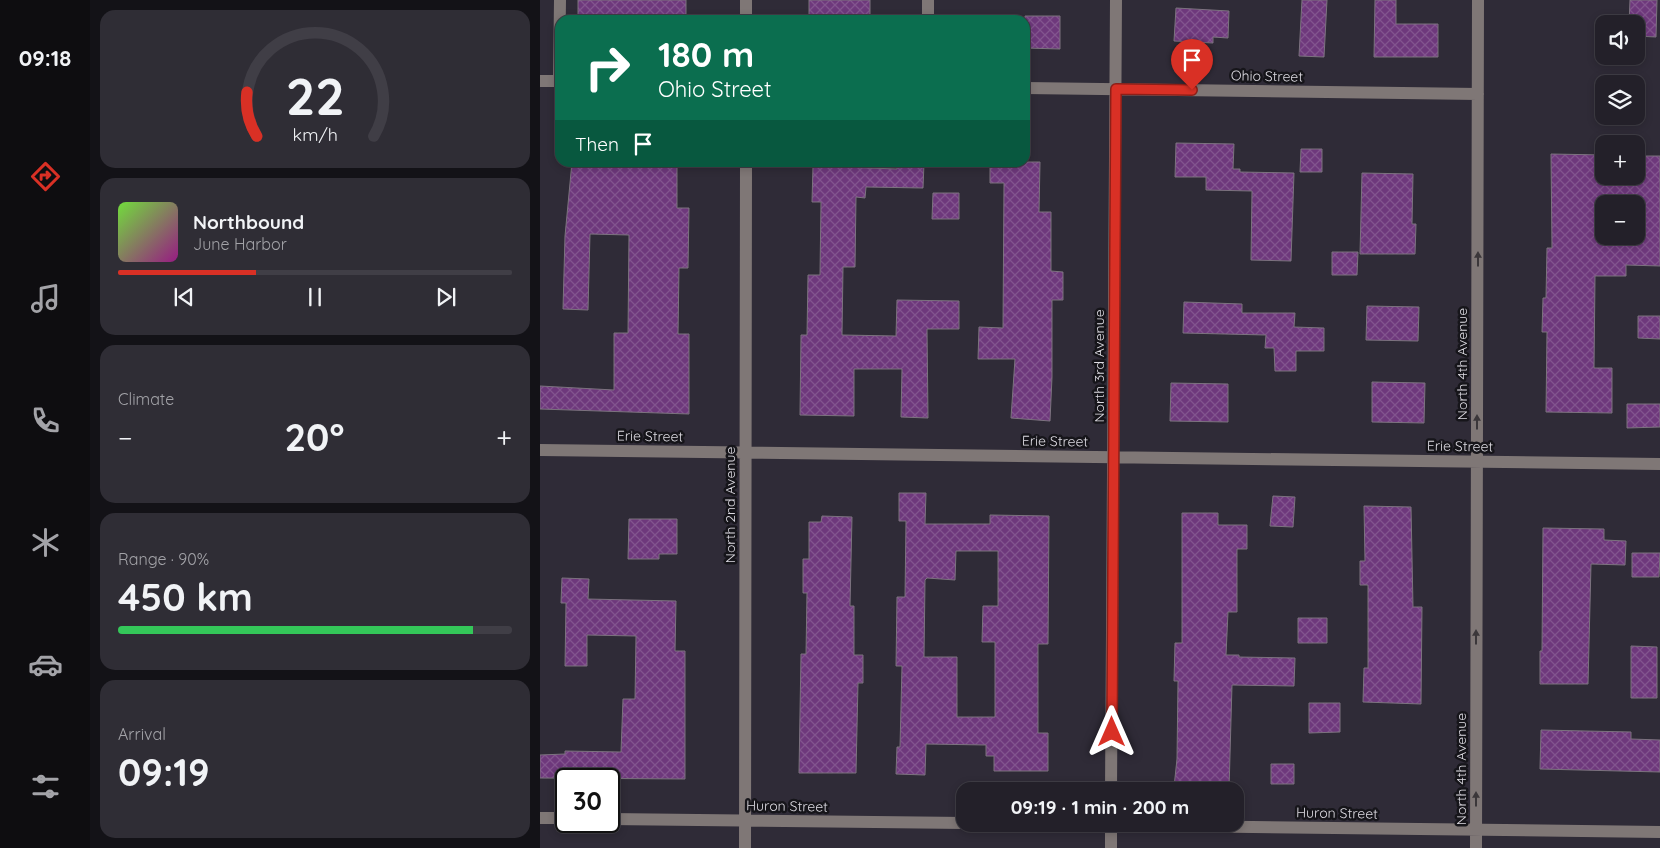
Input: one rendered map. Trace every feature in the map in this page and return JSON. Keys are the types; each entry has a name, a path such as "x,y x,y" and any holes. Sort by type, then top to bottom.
{"street":[{"path":"560,0 560,15"},
{"path":"746,0 746,15"},
{"path":"928,0 928,15"},
{"name":"North 3rd Avenue","path":"1111,782 1116,0"},
{"name":"North 4th Avenue","path":"1476,848 1478,0"},
{"path":"540,81 555,81"},
{"name":"Ohio Street","path":"1030,88 1478,94"},
{"name":"North 2nd Avenue","path":"745,848 746,167"},
{"name":"Erie Street","path":"540,450 1660,464"},
{"path":"540,818 555,818"},
{"name":"Huron Street","path":"620,818 956,823"},
{"name":"Huron Street","path":"1244,826 1660,832"},
{"path":"1111,832 1111,848"}],"building":[{"path":"578,0 686,0 686,15 578,15"},
{"path":"809,0 870,0 870,15 809,15"},
{"path":"1302,0 1327,0 1324,57 1299,56"},
{"path":"1375,0 1396,0 1396,24 1438,24 1438,57 1374,57"},
{"path":"1630,0 1657,0 1656,37 1645,36 1645,15 1629,15"},
{"path":"1176,8 1229,11 1228,38 1213,37 1213,43 1174,41"},
{"path":"1030,16 1060,16 1060,49 1030,48"},
{"path":"1176,143 1234,144 1233,169 1240,169 1240,172 1294,173 1291,261 1251,260 1252,191 1206,190 1206,177 1175,177"},
{"path":"1301,149 1322,149 1322,172 1300,172"},
{"path":"1551,154 1595,155 1595,185 1645,185 1645,156 1660,156 1660,266 1626,265 1626,276 1595,276 1594,368 1612,368 1612,413 1546,412 1547,332 1542,332 1543,298 1546,298 1547,248 1552,248"},
{"path":"1030,162 1040,162 1039,212 1051,212 1051,271 1063,272 1063,300 1052,300 1050,421 1011,418 1015,359 978,359 979,327 1003,328 1004,183 990,183 990,167 1030,167"},
{"path":"572,167 677,167 677,208 689,208 688,268 679,268 678,334 689,334 689,414 540,409 540,386 614,390 614,333 628,333 629,235 590,234 588,310 563,309 565,236"},
{"path":"813,167 897,169 897,167 924,167 923,188 866,187 865,198 856,197 855,267 843,267 842,335 896,336 897,300 959,301 959,329 927,329 928,418 901,417 902,369 854,369 854,416 800,415 801,335 807,335 808,275 820,275 821,202 812,202"},
{"path":"1362,173 1413,174 1412,224 1416,224 1415,254 1360,254"},
{"path":"933,193 959,193 959,219 932,219"},
{"path":"1332,252 1358,252 1357,275 1332,275"},
{"path":"1184,302 1242,304 1242,313 1295,313 1294,327 1324,328 1324,351 1296,351 1296,371 1275,371 1274,348 1265,348 1266,335 1183,333"},
{"path":"1367,306 1419,307 1418,341 1366,340"},
{"path":"1638,316 1660,316 1660,339 1638,338"},
{"path":"1372,382 1425,383 1424,423 1372,422"},
{"path":"1171,383 1228,384 1228,422 1170,421"},
{"path":"1627,404 1660,404 1660,427 1627,428"},
{"path":"899,493 926,493 925,524 990,524 990,515 1049,516 1048,644 1038,644 1038,733 1048,733 1048,771 994,771 994,756 986,756 986,745 926,744 925,775 896,774 897,747 900,747 902,666 896,666 897,597 905,597 906,521 899,521","holes":["956,551 998,551 998,606 983,606 982,642 995,642 995,717 957,717 957,657 924,657 925,580 927,578 955,580"]},
{"path":"1273,496 1295,497 1293,527 1270,526"},
{"path":"1364,506 1411,507 1413,607 1422,607 1421,704 1363,702 1364,668 1368,668 1368,585 1360,585 1360,561 1365,561"},
{"path":"1182,513 1218,513 1218,525 1247,525 1247,549 1237,549 1237,612 1228,612 1226,655 1295,658 1294,686 1232,685 1229,782 1175,782 1177,759 1178,681 1174,681 1175,643 1182,643"},
{"path":"822,516 852,517 850,606 854,606 854,655 863,655 863,683 858,683 856,773 799,773 801,654 806,654 807,593 803,593 803,559 809,559 809,522 821,522"},
{"path":"629,519 677,519 677,554 659,554 659,559 628,559"},
{"path":"1543,528 1604,529 1604,540 1626,541 1625,565 1591,564 1588,684 1540,684"},
{"path":"1632,553 1660,553 1659,577 1632,577"},
{"path":"562,578 589,579 588,599 676,601 675,651 685,651 685,779 620,779 620,768 555,768 555,778 540,778 540,755 565,754 565,751 621,752 623,699 635,699 636,636 587,635 587,666 565,666 566,603 561,603"},
{"path":"1298,618 1327,618 1327,643 1298,643"},
{"path":"1631,646 1657,647 1657,698 1631,698"},
{"path":"1309,703 1340,703 1340,732 1309,733"},
{"path":"1541,730 1631,732 1631,739 1660,740 1660,772 1540,769"},
{"path":"1271,764 1294,764 1294,784 1271,784"}],"route":[{"path":"1112,732 1116,89 1192,90"}]}
